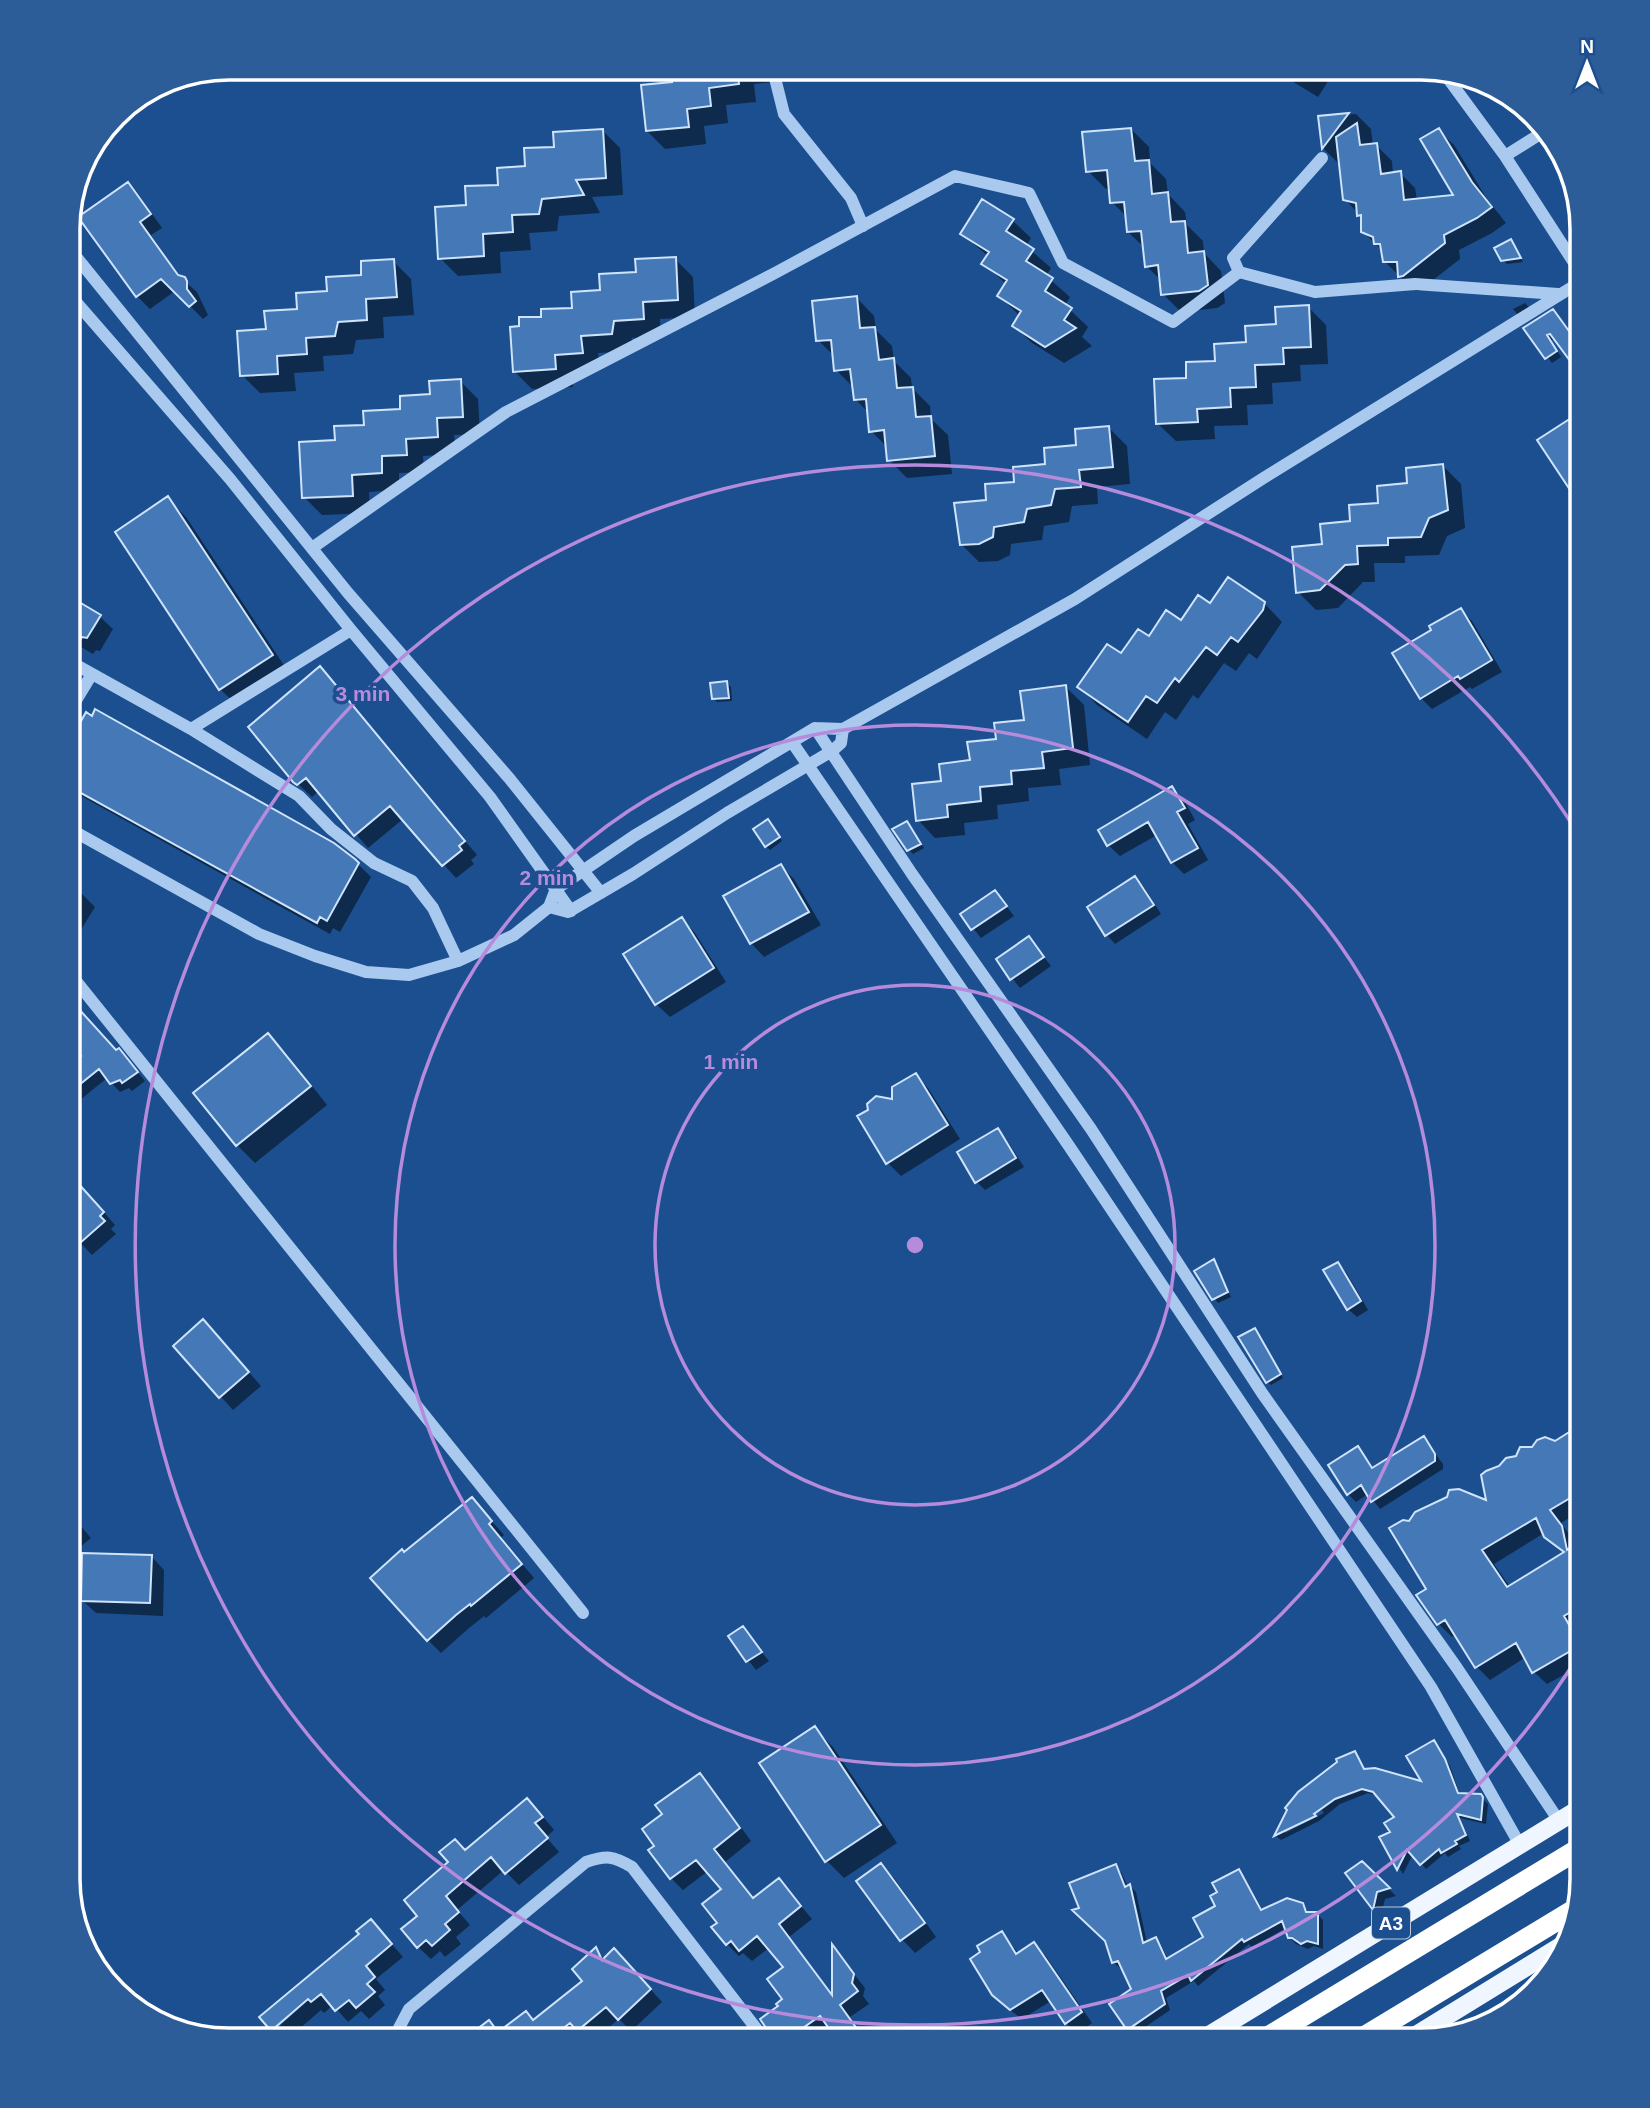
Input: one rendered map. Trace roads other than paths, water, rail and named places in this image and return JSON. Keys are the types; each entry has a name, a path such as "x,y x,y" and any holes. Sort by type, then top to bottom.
{"highway":[{"name":"A3","path":"1284,2028 1570,1854"},
{"path":"1379,2028 1564,1916"}],"main road":[{"name":"A3","path":"1221,2028 1570,1814"},
{"path":"1429,2027 1550,1952"}],"street":[{"path":"776,80 784,114 851,198 863,226"},
{"path":"1453,84 1505,156 1570,256"},
{"path":"1505,156 1537,136"},
{"path":"1239,272 1233,258 1322,158"},
{"path":"312,548 506,412 955,176 1029,192 1063,263 1173,321 1239,272"},
{"path":"81,263 312,548 509,778 601,893"},
{"path":"1239,272 1315,292 1415,284 1559,294"},
{"path":"81,835 259,934 315,956 366,972 409,975 458,961 514,935 550,907 556,889 583,869 725,780 815,728 843,729 1075,599 1262,478 1570,288"},
{"path":"81,308 229,478 490,797 571,911"},
{"path":"191,729 351,630"},
{"path":"81,668 191,729 299,796 331,829 374,863 412,881 433,908 458,961"},
{"path":"81,693 92,674"},
{"path":"815,728 912,874 1091,1129 1262,1394 1457,1668 1559,1821"},
{"path":"550,907 568,912 601,893 727,813 832,751 841,743 843,729"},
{"path":"792,742 1069,1146 1431,1687 1520,1845"},
{"path":"81,987 583,1613"},
{"path":"399,2028 409,2009 586,1861 615,1857 632,1867 756,2028"}]}
